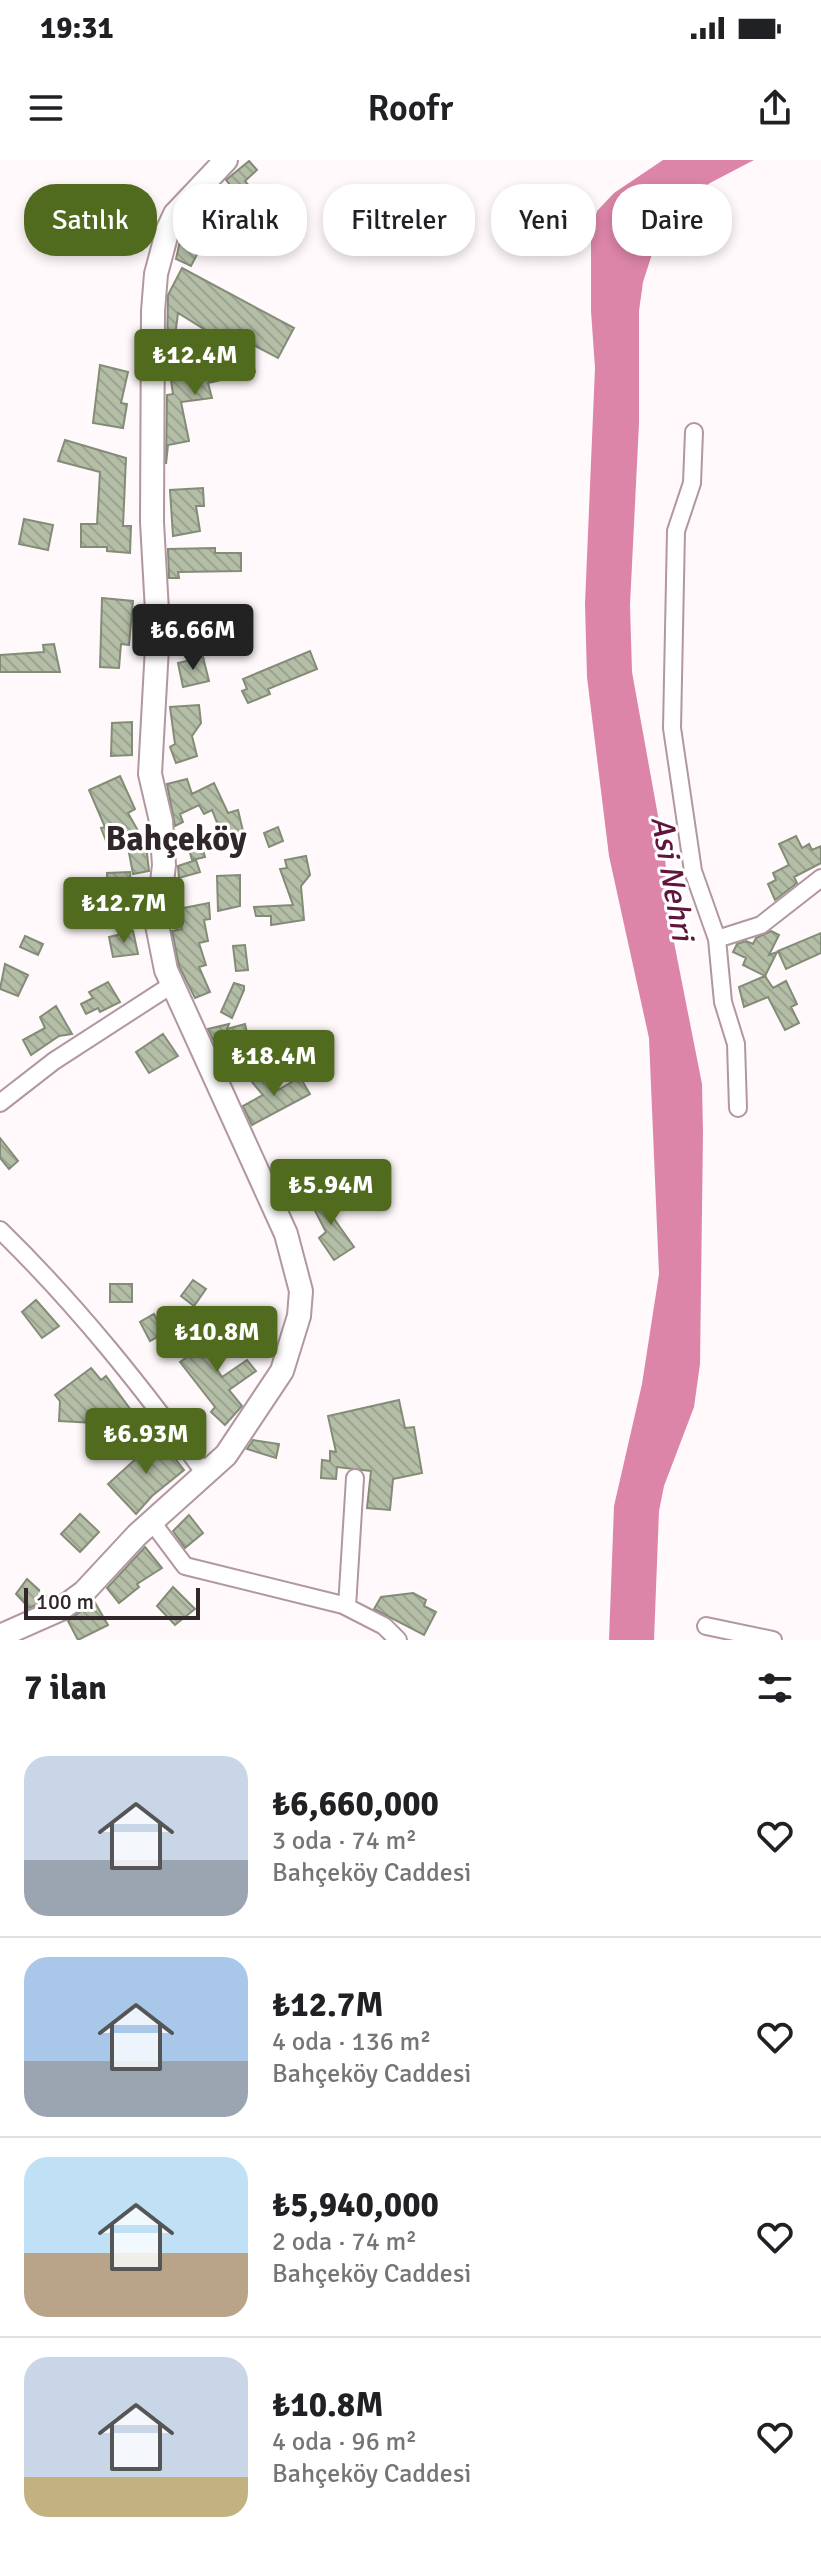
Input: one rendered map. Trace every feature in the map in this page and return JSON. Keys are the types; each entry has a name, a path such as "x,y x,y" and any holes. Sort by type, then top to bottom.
{"main road":[{"path":"0,1636 49,1615 84,1592 152,1522 206,1475 249,1424 282,1371 299,1316 301,1291 286,1234 173,984 158,942 164,865 161,821 150,774 158,629 152,522 153,311 162,247 175,214 226,160"}],"street":[{"path":"694,432 692,483 676,531 672,728 693,871 717,939 723,1002 738,1056 738,1108"},
{"path":"717,939 761,925 821,878"},
{"path":"0,1103 54,1061 173,984"},
{"path":"0,1230 44,1273 135,1377 206,1475"},
{"path":"347,1607 355,1478"},
{"path":"152,1522 185,1566 347,1607 384,1626 398,1640"},
{"path":"706,1626 773,1640"}],"shaded area":[{"path":"663,160 754,160 709,184 627,184"},
{"path":"612,195 612,256 651,256 643,282 639,311 639,423 630,605 632,672 664,849 673,937 702,1084 700,1364 694,1407 664,1486 659,1511 654,1640 609,1640 614,1506 642,1384 659,1274 649,1038 609,856 587,677 585,604 595,368 591,256 596,256 597,211"}],"building":[{"path":"249,161 257,170 245,181 248,184 229,184 226,180"},
{"path":"177,256 196,256 191,266 176,259"},
{"path":"182,268 294,328 278,358 225,330 220,339 178,313 173,352 167,351 168,295"},
{"path":"252,360 255,372 208,383 212,398 181,402 189,441 168,445 166,464 167,395 173,394 171,380"},
{"path":"100,365 128,372 121,403 127,404 123,428 93,423"},
{"path":"65,440 126,458 123,526 131,526 130,553 107,551 107,547 81,547 81,524 97,524 100,472 58,461"},
{"path":"203,488 204,506 196,506 200,531 173,536 170,490"},
{"path":"24,519 53,525 48,550 19,544"},
{"path":"215,548 215,553 241,553 241,571 178,572 179,578 169,578 168,549"},
{"path":"102,598 133,601 129,645 121,644 119,668 100,667"},
{"path":"204,612 206,640 174,642 175,614"},
{"path":"54,644 60,672 0,672 0,655 44,652 43,645"},
{"path":"310,651 317,669 268,689 270,694 248,703 242,691 247,689 243,679"},
{"path":"203,657 209,681 183,687 178,663"},
{"path":"199,705 201,723 192,736 197,756 176,763 170,747 175,744 170,707"},
{"path":"132,722 132,755 111,756 112,723"},
{"path":"120,776 135,809 128,813 146,845 149,871 133,874 127,842 110,851 101,828 105,827 89,790"},
{"path":"187,779 192,794 214,783 228,813 238,810 243,831 223,838 212,810 204,814 199,805 180,814 183,822 175,826 167,784"},
{"path":"278,827 283,841 269,847 264,833"},
{"path":"796,836 802,848 809,844 812,850 821,846 821,863 794,877 797,883 775,900 768,884 776,880 773,873 789,865 779,844"},
{"path":"200,839 205,857 192,860 187,842"},
{"path":"306,856 310,875 301,886 304,920 271,925 271,916 256,916 254,907 293,905 280,869 287,868 285,860"},
{"path":"196,860 200,872 179,878 178,866"},
{"path":"130,872 132,900 139,901 133,923 111,914 119,894 108,895 107,873"},
{"path":"240,875 240,906 218,911 217,876"},
{"path":"209,903 210,919 204,920 208,941 199,943 206,965 199,967 210,992 195,998 179,966 172,931 182,929 178,909"},
{"path":"133,931 138,954 113,957 109,937"},
{"path":"771,931 779,935 769,955 777,952 765,976 743,965 746,958 733,952 737,944 746,941 753,944 756,938"},
{"path":"821,933 821,953 786,969 778,951"},
{"path":"25,936 43,944 38,955 20,947"},
{"path":"245,945 248,970 236,971 233,946"},
{"path":"5,964 28,975 18,996 0,989"},
{"path":"765,976 773,988 786,981 797,1004 791,1007 799,1023 785,1030 768,997 744,1007 739,987"},
{"path":"108,982 120,1002 100,1012 98,1008 86,1014 81,1004 93,998 89,992"},
{"path":"234,983 244,986 244,990 232,1018 221,1012"},
{"path":"56,1006 72,1034 59,1036 31,1055 23,1040 45,1028 40,1017"},
{"path":"229,1024 227,1029 245,1024 250,1046 218,1050 208,1029"},
{"path":"163,1034 178,1056 149,1073 136,1052"},
{"path":"261,1073 278,1090 300,1077 310,1094 252,1125 243,1106 263,1095 251,1081"},
{"path":"0,1138 18,1161 9,1169 0,1158"},
{"path":"327,1192 338,1212 332,1216 354,1247 334,1260 319,1238 326,1232 310,1201"},
{"path":"193,1280 206,1289 194,1306 181,1296"},
{"path":"110,1284 132,1284 132,1302 110,1302"},
{"path":"36,1300 59,1326 42,1338 22,1312"},
{"path":"154,1314 164,1333 150,1341 140,1322"},
{"path":"219,1325 233,1344 211,1360 222,1377 247,1360 256,1371 229,1390 242,1406 225,1425 211,1412 215,1407 180,1362 203,1346 199,1340"},
{"path":"91,1368 101,1380 106,1376 136,1417 108,1437 96,1423 59,1421 60,1401 55,1395"},
{"path":"399,1400 405,1428 414,1427 422,1473 393,1479 390,1510 367,1508 371,1471 337,1467 336,1479 321,1478 322,1460 330,1461 330,1451 336,1452 328,1416"},
{"path":"159,1438 184,1470 152,1496 136,1514 108,1484"},
{"path":"253,1440 279,1444 276,1458 247,1449"},
{"path":"80,1514 99,1532 80,1552 61,1534"},
{"path":"189,1515 203,1533 185,1548 173,1531"},
{"path":"145,1547 162,1568 137,1584 139,1587 119,1603 107,1588"},
{"path":"27,1579 49,1599 29,1608 16,1594"},
{"path":"173,1587 195,1609 175,1625 157,1606"},
{"path":"413,1593 426,1600 424,1606 436,1612 424,1635 374,1609 381,1597"},
{"path":"94,1601 108,1625 78,1640 68,1621"}],"district":[{"name":"Bahçeköy","path":"176,838"}],"water label":[{"name":"Asi Nehri","path":"673,878"}]}
